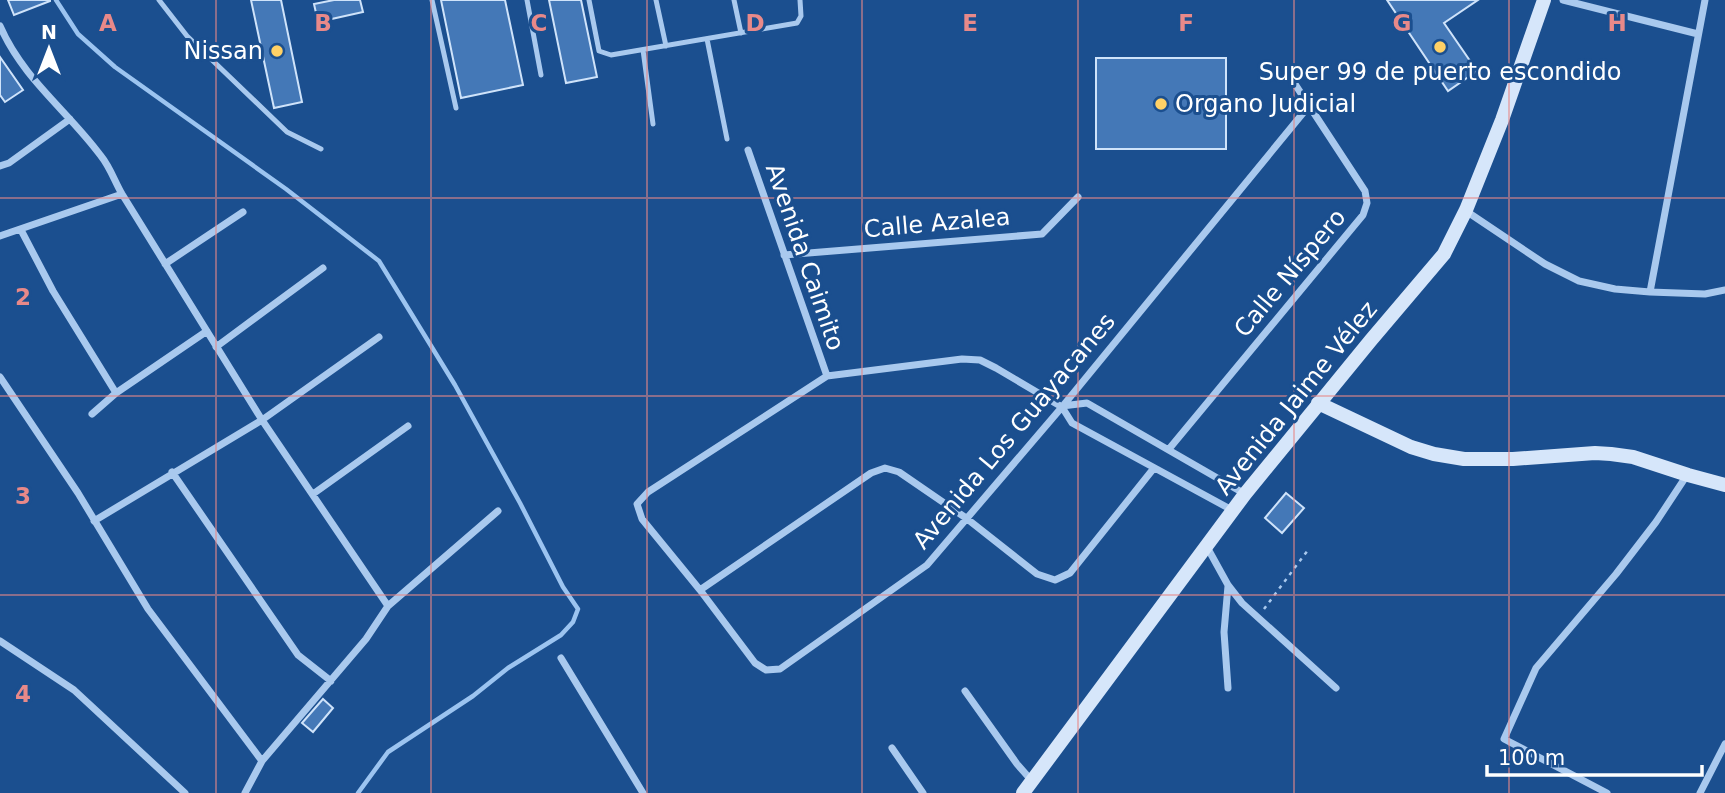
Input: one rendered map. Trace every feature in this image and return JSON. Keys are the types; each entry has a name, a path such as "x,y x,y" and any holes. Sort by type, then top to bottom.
{"street":[{"name":"Avenida Jaime Vélez","path":"1028,787 1232,510 1444,254 1466,211 1502,120 1544,0"},
{"path":"1563,0 1698,34"},
{"path":"1650,292 1704,0"},
{"path":"0,26 4,46 103,158 122,194 262,420 388,606"},
{"name":"Calle Níspero","path":"1169,449 1363,215 1367,203 1365,191 1289,75"},
{"name":"Avenida Los Guayacanes","path":"827,376 648,492 637,504 642,519 755,663 766,670 780,669 927,565 1062,407 1308,107"},
{"path":"0,166 9,163 70,119"},
{"name":"Avenida Caimito","path":"748,150 827,376"},
{"path":"0,236 122,194"},
{"name":"Calle Azalea","path":"784,255 1042,234 1078,197"},
{"path":"1466,211 1545,264 1579,281 1615,289 1650,292 1704,294 1725,290"},
{"path":"165,264 243,212"},
{"path":"21,230 53,291 116,393"},
{"path":"216,347 323,268"},
{"path":"92,414 116,393 207,331"},
{"path":"94,521 262,420 379,337"},
{"path":"827,376 962,359 980,360 1062,407 1072,423 1232,510"},
{"path":"0,377 78,494 148,609 262,761"},
{"path":"1062,407 1087,402 1245,494"},
{"path":"1318,403 1411,447 1434,454 1464,459 1611,454 1633,457 1725,485"},
{"path":"313,494 408,426"},
{"path":"700,590 871,473 885,468 900,472 966,518 1037,574 1055,580 1070,573 1154,468"},
{"path":"172,472 298,655 331,681"},
{"path":"1607,793 1504,739 1536,668 1616,575 1688,475"},
{"path":"245,793 262,761 366,639 388,606 498,511"},
{"path":"1207,546 1228,585 1242,603 1336,688"},
{"path":"1228,585 1224,632 1228,688"},
{"path":"0,641 74,690 185,793"},
{"path":"561,658 643,793"},
{"path":"965,691 1017,764 1028,787"},
{"path":"1700,793 1725,744"},
{"path":"892,748 923,793"}],"lane":[{"path":"159,0 187,36 287,132 321,149"},
{"path":"432,0 456,107"},
{"path":"527,0 541,75"},
{"path":"589,0 599,51 611,55 797,23 802,16 800,0"},
{"path":"656,0 666,46"},
{"path":"734,0 741,33"},
{"path":"707,39 727,139"},
{"path":"643,50 653,124"}],"path":[{"path":"1257,617 1308,550"}],"building":[{"path":"8,0 50,0 50,1 14,15"},
{"name":"Nissan","path":"251,0 281,0 302,102 274,108"},
{"path":"334,0 360,0 363,12 318,22 314,4"},
{"path":"441,0 505,0 523,85 461,98"},
{"path":"549,0 581,0 597,77 566,83"},
{"name":"Super 99 de puerto escondido","path":"1387,0 1478,0 1444,23 1477,71 1448,91"},
{"path":"0,57 23,90 5,102 0,95"},
{"name":"Organo Judicial","path":"1096,58 1226,58 1226,149 1096,149"},
{"path":"1286,493 1304,508 1282,533 1265,518"},
{"path":"323,699 333,708 313,732 302,723"}],"waterway":[{"path":"56,0 78,34 115,67 286,189 379,261 455,385 563,587 578,609 573,622 561,635 508,668 473,696 388,752 358,793"}],"place":[{"name":"Super 99 de puerto escondido","path":"1440,47"},
{"name":"Nissan","path":"277,51"},
{"name":"Organo Judicial","path":"1161,104"}]}
